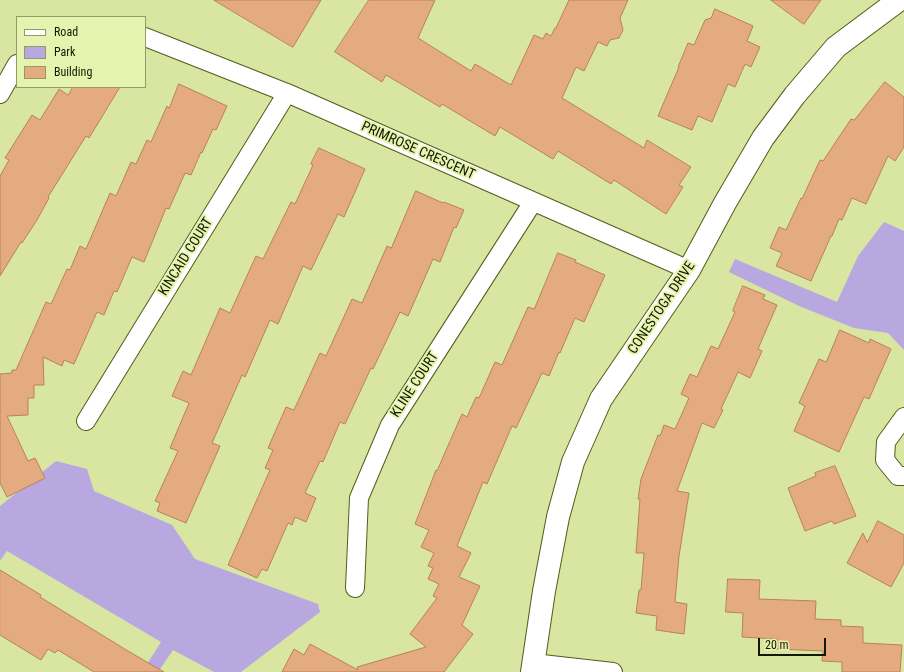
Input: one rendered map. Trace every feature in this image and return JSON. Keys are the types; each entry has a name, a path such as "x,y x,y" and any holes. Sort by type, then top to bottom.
{"street":[{"name":"CONESTOGA DRIVE","path":"532,668 544,591 558,517 573,462 600,399 689,270 725,202 763,138 795,96 836,47 900,0"},
{"name":"PRIMROSE CRESCENT","path":"146,37 287,93 689,270"},
{"path":"0,94 16,66"},
{"name":"KINCAID COURT","path":"86,421 287,93"},
{"name":"KLINE COURT","path":"355,588 359,498 390,425 534,202"},
{"path":"904,417 886,442 885,460 898,476 904,476"},
{"path":"532,668 613,672"}],"green space":[{"path":"884,222 904,231 904,350 888,333 854,328 799,306 729,272 735,259 837,302 858,256"},
{"path":"56,461 87,469 94,491 172,525 195,559 318,604 320,612 241,672 214,672 173,650 158,672 142,672 161,642 7,551 0,561 0,506"}],"building":[{"path":"214,0 321,0 293,47"},
{"path":"369,0 435,0 418,38 471,71 475,64 511,85 534,35 543,39 546,33 551,36 569,0 628,0 620,18 623,30 619,38 610,40 607,46 598,42 584,71 576,67 562,98 644,148 647,140 691,167 679,185 683,187 666,214 614,180 611,184 558,151 553,159 500,127 495,136 442,104 440,107 386,75 382,82 335,52"},
{"path":"771,0 821,0 804,24"},
{"path":"715,9 753,26 747,41 760,47 751,67 745,64 735,87 728,84 712,122 698,116 692,130 658,116 688,43 694,45 705,20 711,18"},
{"path":"885,82 904,97 904,147 895,161 888,156 866,204 852,198 842,220 839,219 811,281 776,266 782,253 770,248 779,227 786,230 820,160 823,161 851,119 854,120"},
{"path":"179,84 227,106 216,130 213,129 202,153 201,152 191,175 185,173 169,209 166,208 144,262 132,257 117,292 114,291 104,315 97,312 74,364 64,360 62,366 43,357 44,385 34,385 34,398 28,398 28,415 7,416 28,461 35,458 45,478 7,497 0,483 0,374 12,373 12,370 16,370 46,302 51,304 67,269 70,270 80,246 86,249 110,193 116,196 131,162 136,164 147,140 151,142 167,106 169,108"},
{"path":"72,88 119,88 89,138 86,136 48,197 49,198 37,220 22,243 21,242 0,276 0,176 9,160 5,158 32,115 40,120 59,89 68,95"},
{"path":"319,148 365,169 344,217 338,214 311,270 303,266 278,324 270,320 245,377 242,375 212,443 220,446 186,523 157,511 160,503 155,501 178,451 170,448 189,403 172,396 183,371 191,375 220,308 230,313 256,256 263,259 291,202 295,204"},
{"path":"416,191 443,203 444,202 464,210 456,228 454,227 440,262 433,259 408,316 400,312 373,369 371,368 345,424 340,422 323,462 320,461 305,493 316,498 306,522 295,517 292,525 288,523 267,571 262,569 257,578 228,565 270,470 265,468 273,450 268,448 286,407 294,410 320,353 326,356 352,299 362,303 387,246 391,248"},
{"path":"558,253 576,260 575,262 605,275 584,322 575,318 549,376 542,373 516,428 512,426 487,484 483,482 457,546 471,553 459,577 480,586 462,625 473,634 444,672 282,672 294,649 304,655 310,644 358,670 357,667 426,647 410,634 437,598 433,596 439,584 428,579 433,568 428,566 434,553 421,547 429,530 415,524 436,470 437,471 462,414 467,417 476,397 479,398 495,362 502,365 528,307 534,309"},
{"path":"743,286 765,295 763,299 777,305 758,349 762,351 750,378 738,372 714,428 702,423 677,491 689,493 679,556 675,602 687,604 684,634 656,630 657,616 636,613 639,590 641,590 644,553 636,553 640,499 638,499 641,479 658,435 660,436 664,425 675,429 689,398 681,394 690,374 697,377 711,346 718,349 735,312 733,311"},
{"path":"840,330 869,343 870,339 891,349 869,399 864,397 839,452 794,431 805,406 799,403 819,359 826,362"},
{"path":"835,466 856,516 834,524 832,521 805,531 788,488 816,476 815,473"},
{"path":"878,521 904,535 904,563 891,587 847,563 863,533 867,542"},
{"path":"0,570 41,595 40,597 164,672 94,672 58,650 55,653 48,649 41,660 0,635"},
{"path":"728,579 760,580 759,599 816,601 815,619 841,620 841,626 863,627 863,643 902,645 900,672 842,672 842,662 822,661 823,651 776,649 777,639 742,637 743,613 726,612"}]}
